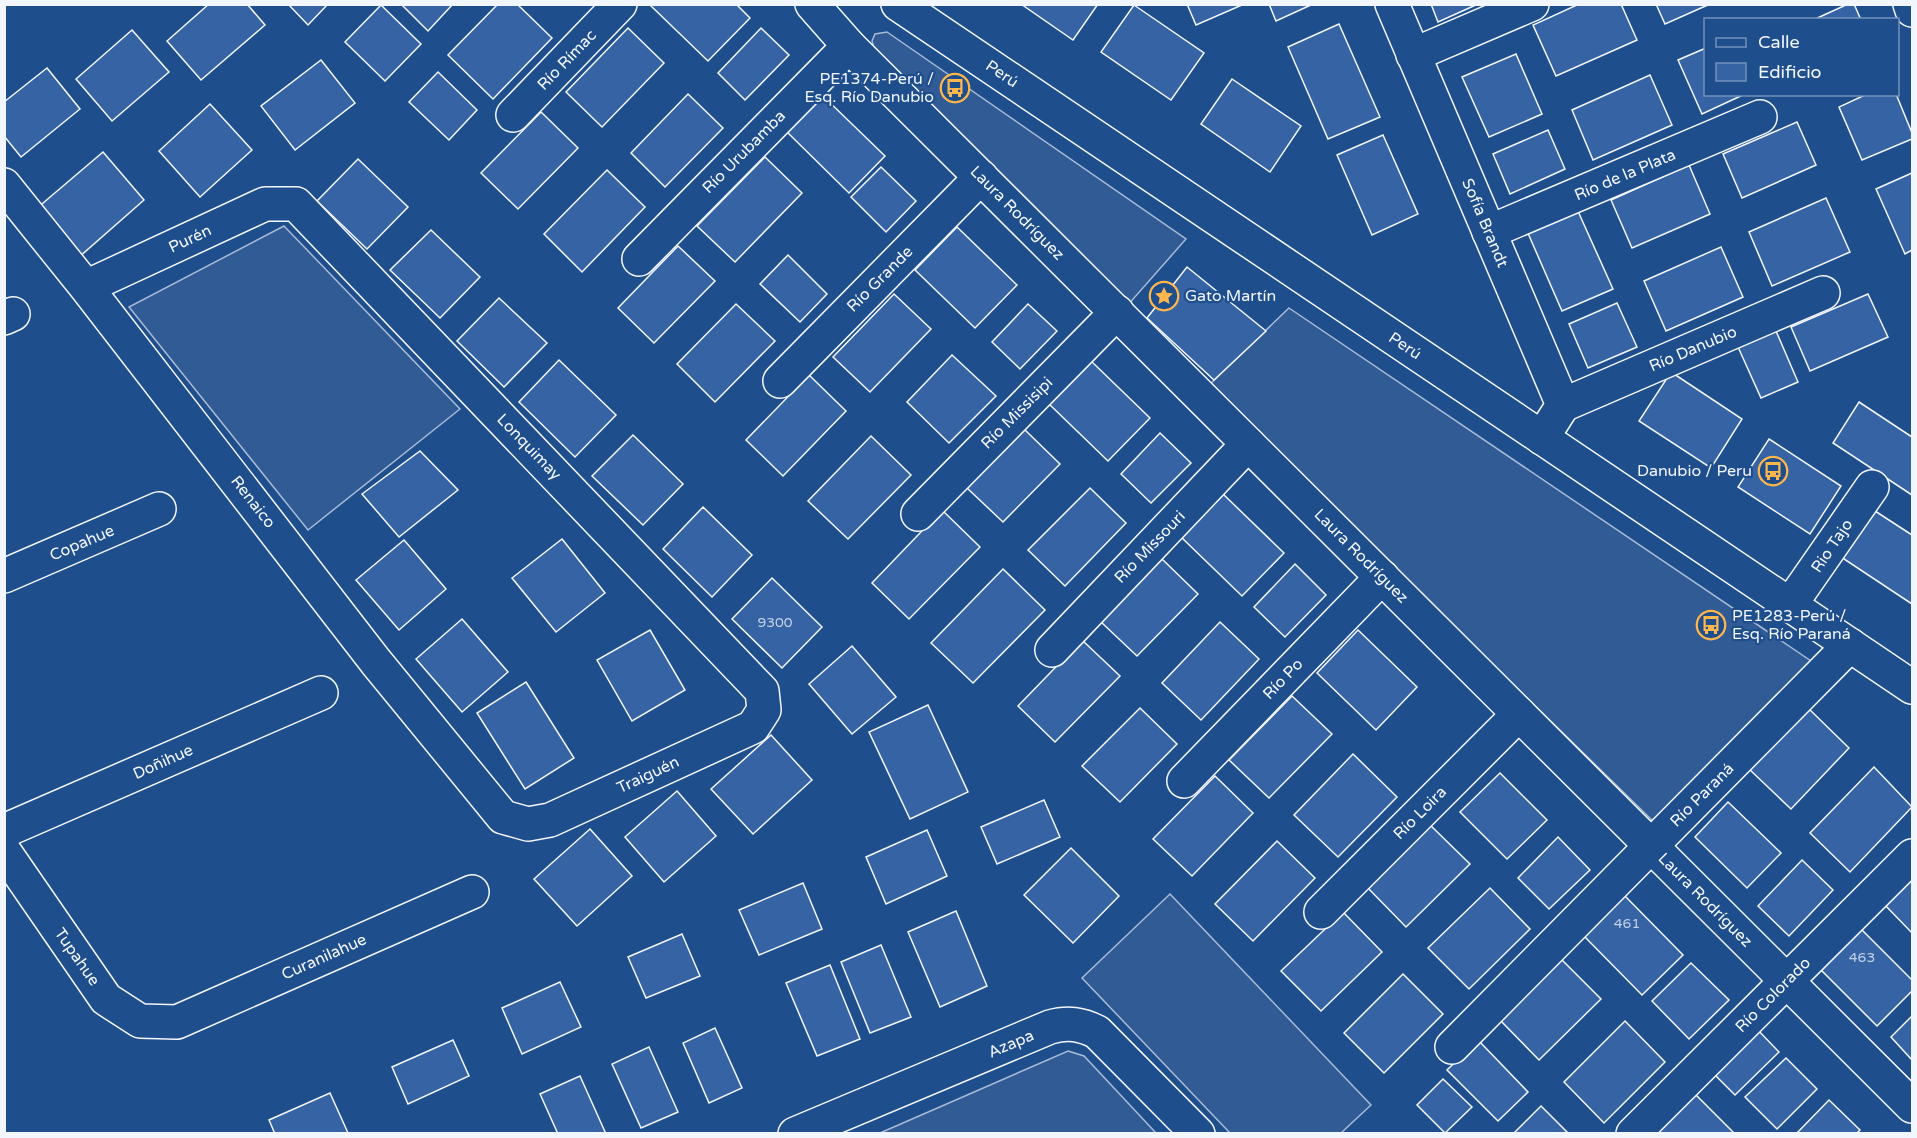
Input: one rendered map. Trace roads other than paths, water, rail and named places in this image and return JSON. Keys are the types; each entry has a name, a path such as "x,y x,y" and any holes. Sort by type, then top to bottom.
{"street":[{"name":"Río Rímac","path":"513,116 620,4"},
{"name":"Laura Rodríguez","path":"812,4 849,46 1912,1107"},
{"name":"Perú","path":"898,4 1912,687"},
{"name":"Sofía Brandt","path":"1392,4 1563,405"},
{"path":"1413,55 1532,4"},
{"path":"1910,4 1912,10"},
{"name":"Río Urubamba","path":"639,258 849,46"},
{"name":"Río de la Plata","path":"1489,232 1760,117"},
{"name":"Río Grande","path":"780,381 981,177"},
{"name":"Renaico","path":"4,185 86,287 376,662 503,817"},
{"name":"Purén","path":"86,287 265,204 296,204"},
{"name":"Lonquimay","path":"296,204 762,691"},
{"name":"Río Danubio","path":"1563,405 1822,293"},
{"name":"Río Missisipi","path":"918,514 1117,312"},
{"path":"1542,438 1563,405"},
{"name":"Río Missouri","path":"1052,650 1248,444"},
{"name":"Rio Tajo","path":"1790,605 1872,487"},
{"name":"Copahue","path":"4,576 159,509"},
{"name":"Río Po","path":"1184,781 1382,578"},
{"name":"Río Paraná","path":"1452,1047 1850,645"},
{"name":"Traiguén","path":"503,817 528,824 550,819 753,727 764,710 762,691"},
{"name":"Doñihue","path":"4,831 321,693"},
{"name":"Río Loira","path":"1321,912 1519,714"},
{"name":"Tupahue","path":"4,852 106,999 140,1021 177,1022"},
{"name":"Río Colorado","path":"1633,1134 1912,856"},
{"name":"Curanilahue","path":"177,1022 472,892"},
{"name":"Azapa","path":"795,1134 1050,1028 1069,1023 1086,1026 1097,1032 1198,1134"},
{"path":"1908,1134 1912,1129"}],"place":[{"name":"PE1374-Perú / Esq. Río Danubio","path":"955,88"},
{"name":"Gato Martín","path":"1164,296"},
{"name":"Danubio / Peru","path":"1773,471"},
{"name":"PE1283-Perú / Esq. Río Paraná","path":"1711,625"}]}
